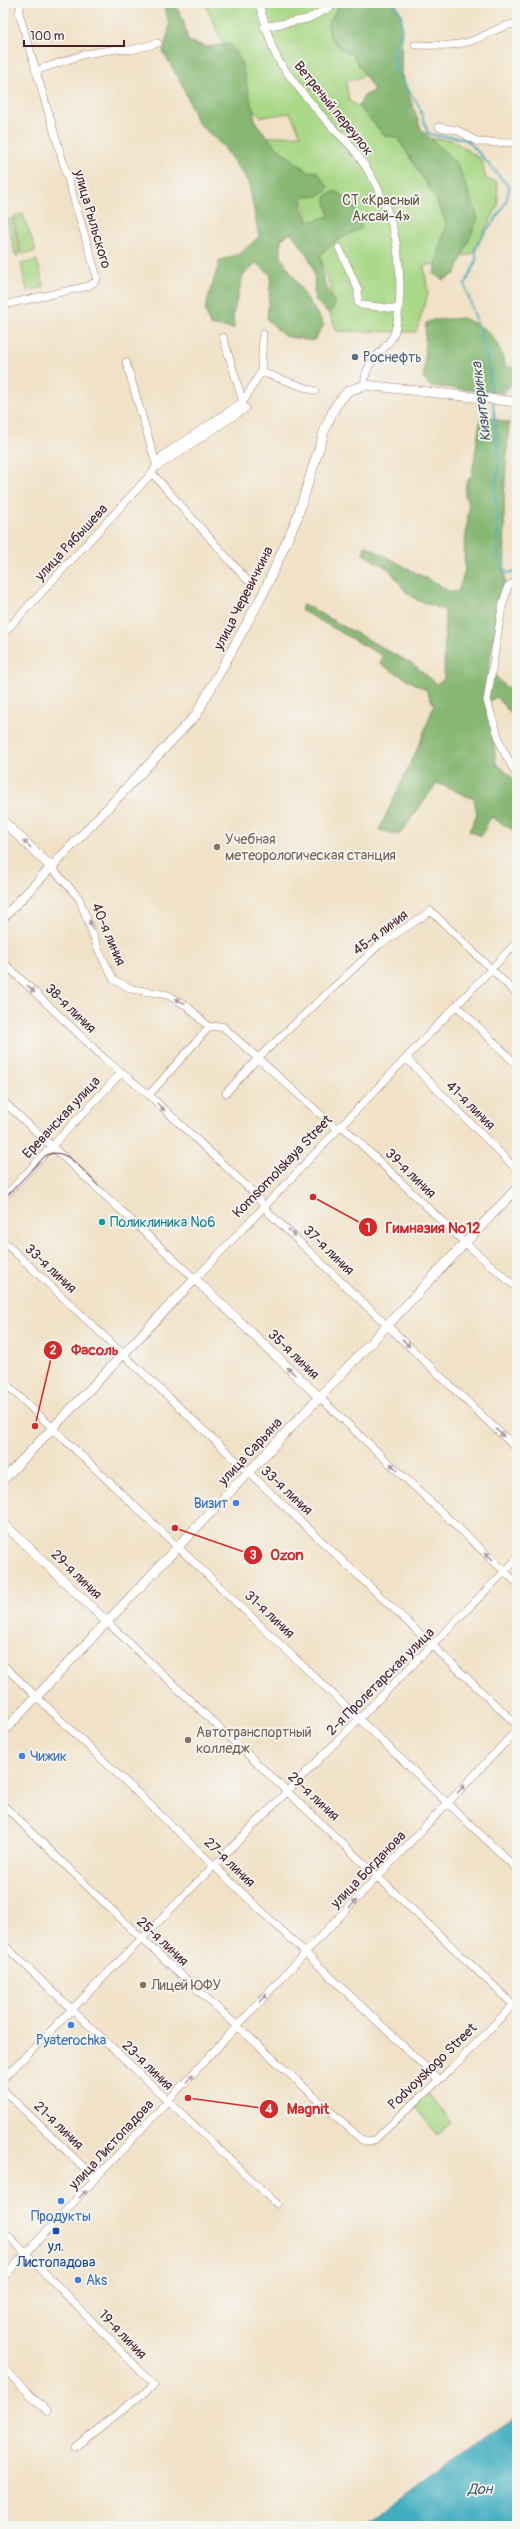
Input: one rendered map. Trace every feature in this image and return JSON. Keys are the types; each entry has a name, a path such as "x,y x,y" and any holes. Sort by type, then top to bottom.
{"street":[{"name":"улица Рыльского","path":"3,305 89,286 96,281 97,277 35,72 19,13 21,3"},
{"name":"Ветреный переулок","path":"258,3 264,27 283,67 331,126 356,152 377,189 393,231 398,255 400,286 394,336 375,356 364,378 365,384"},
{"path":"264,27 307,18 331,7"},
{"path":"415,45 452,45 469,41 500,27 517,23"},
{"path":"35,72 85,54 117,49 131,50 158,43"},
{"path":"439,127 457,130 478,142 517,143"},
{"path":"339,248 358,289 358,303 362,305 397,309"},
{"name":"улица Рябышева","path":"3,634 157,467 187,443 244,405 261,372 263,334"},
{"path":"223,337 244,405"},
{"path":"126,362 157,467"},
{"path":"261,372 315,391"},
{"name":"улица Черевичкина","path":"3,918 196,715 263,594 297,518 326,426 342,395 352,388 365,384 517,402"},
{"path":"152,473 247,580"},
{"path":"517,581 508,586 502,607 487,701 502,748 517,776"},
{"name":"40-я линия","path":"3,821 51,867 79,898 99,951 114,980 132,989 168,995 187,1006 208,1027"},
{"name":"45-я линия","path":"259,1057 379,945 431,911 517,994"},
{"name":"Komsomolskaya Street","path":"3,1480 123,1352 195,1279 339,1127 458,1006 517,942"},
{"name":"38-я линия","path":"3,962 106,1060 122,1072"},
{"path":"458,1006 517,1065"},
{"name":"39-я линия","path":"208,1027 222,1026 259,1057 339,1127 464,1242 517,1288"},
{"path":"149,1095 208,1027"},
{"path":"226,1093 259,1057"},
{"name":"41-я линия","path":"406,1058 517,1170"},
{"name":"37-я линия","path":"122,1072 149,1095 256,1195 264,1206 517,1449"},
{"name":"Ереванская улица","path":"3,1198 122,1072"},
{"name":"35-я линия","path":"3,1101 195,1279 517,1583"},
{"name":"улица Сарьяна","path":"3,1732 320,1397 464,1242 517,1188"},
{"name":"33-я линия","path":"3,1241 123,1352 517,1726"},
{"name":"31-я линия","path":"3,1381 361,1718 517,1869"},
{"name":"29-я линия","path":"3,1523 516,2004"},
{"name":"2-я Пролетарская улица","path":"3,2079 214,1864 433,1646 517,1559"},
{"name":"27-я линия","path":"3,1665 214,1864 438,2079"},
{"name":"улица Богданова","path":"236,2026 517,1730"},
{"name":"25-я линия","path":"3,1805 141,1938 362,2140"},
{"name":"23-я линия","path":"3,1944 277,2204"},
{"name":"Podvoyskogo Street","path":"362,2140 368,2142 373,2141 452,2067 516,2004"},
{"name":"улица Листопадова","path":"3,2278 168,2102 236,2026"},
{"name":"21-я линия","path":"3,2090 96,2179"},
{"name":"19-я линия","path":"3,2230 27,2252 154,2385 75,2447"},
{"path":"3,2368 47,2411"}],"green space":[{"path":"163,3 174,3 183,19 188,41 207,47 230,44 241,61 256,123 275,146 308,172 316,171 328,187 326,191 317,196 303,197 301,206 308,222 329,216 325,197 334,191 345,198 356,210 362,228 338,240 320,255 324,281 335,305 330,314 315,299 313,268 305,252 291,233 281,239 281,257 324,325 313,341 284,336 267,319 271,275 256,263 243,275 233,315 234,329 210,325 205,309 220,260 240,254 259,237 249,184 223,146 197,122 182,84 163,52 170,25"},
{"name":"СТ «Красный Аксай-4»","path":"205,3 337,3 350,47 367,75 346,82 349,101 364,110 385,136 452,140 482,160 486,179 497,182 498,206 472,254 424,266 428,294 416,332 337,331 324,298 332,292 288,158 274,160 267,137 301,135 290,113 261,117 248,104"},
{"path":"335,3 394,3 402,20 401,73 421,129 458,165 478,218 455,274 443,280 434,274 446,223 436,199 397,137 385,136 359,107 363,97 374,90 352,54 342,50 330,37 328,24 337,9"},
{"path":"23,214 36,251 22,254 13,217"},
{"path":"12,219 20,254 16,256 7,220"},
{"path":"37,260 44,287 27,291 21,264"},
{"path":"462,318 486,330 496,341 506,367 517,368 516,380 503,393 430,386 423,378 426,323 433,320"},
{"path":"481,415 509,423 504,497 505,582 488,668 506,687 517,689 517,720 496,697 489,702 496,763 517,782 517,832 491,817 481,836 469,831 477,814 474,799 437,783 399,835 379,830 420,743 434,705 426,690 380,664 383,656 301,610 303,604 414,665 437,684 444,680 445,610 417,600 406,592 390,570 363,554 365,545 449,591 458,592 465,570 464,552 469,507 465,495 466,483 472,475"},
{"path":"428,2093 452,2124 437,2135 413,2104"}],"water":[{"name":"Дон","path":"517,2417 517,2526 358,2526"}],"waterway":[{"name":"Кизитеринка","path":"395,3 401,14 402,28 395,48 395,70 419,106 428,133 468,141 509,187 504,205 476,248 476,260 465,285 486,354 492,397"},
{"name":"Кизитеринка","path":"493,401 499,463 495,492 498,527 497,548 501,568 505,573 517,571"}],"tram line":[{"path":"3,1200 45,1156 52,1153 60,1154 74,1162 98,1186"}],"place":[{"name":"Роснефть","path":"355,357"},
{"name":"Учебная метеорологическая станция","path":"217,847"},
{"name":"Гимназия №12","path":"313,1197"},
{"name":"Поликлиника №6","path":"102,1222"},
{"name":"Фасоль","path":"35,1426"},
{"name":"Визит","path":"236,1503"},
{"name":"Ozon","path":"175,1528"},
{"name":"Автотранспортный колледж","path":"188,1740"},
{"name":"Чижик","path":"22,1756"},
{"name":"Лицей ЮФУ","path":"143,1985"},
{"name":"Pyaterochka","path":"71,2025"},
{"name":"Magnit","path":"188,2098"},
{"name":"Продукты","path":"61,2201"},
{"name":"ул. Листопадова","path":"56,2231"},
{"name":"Aks","path":"78,2280"}]}
